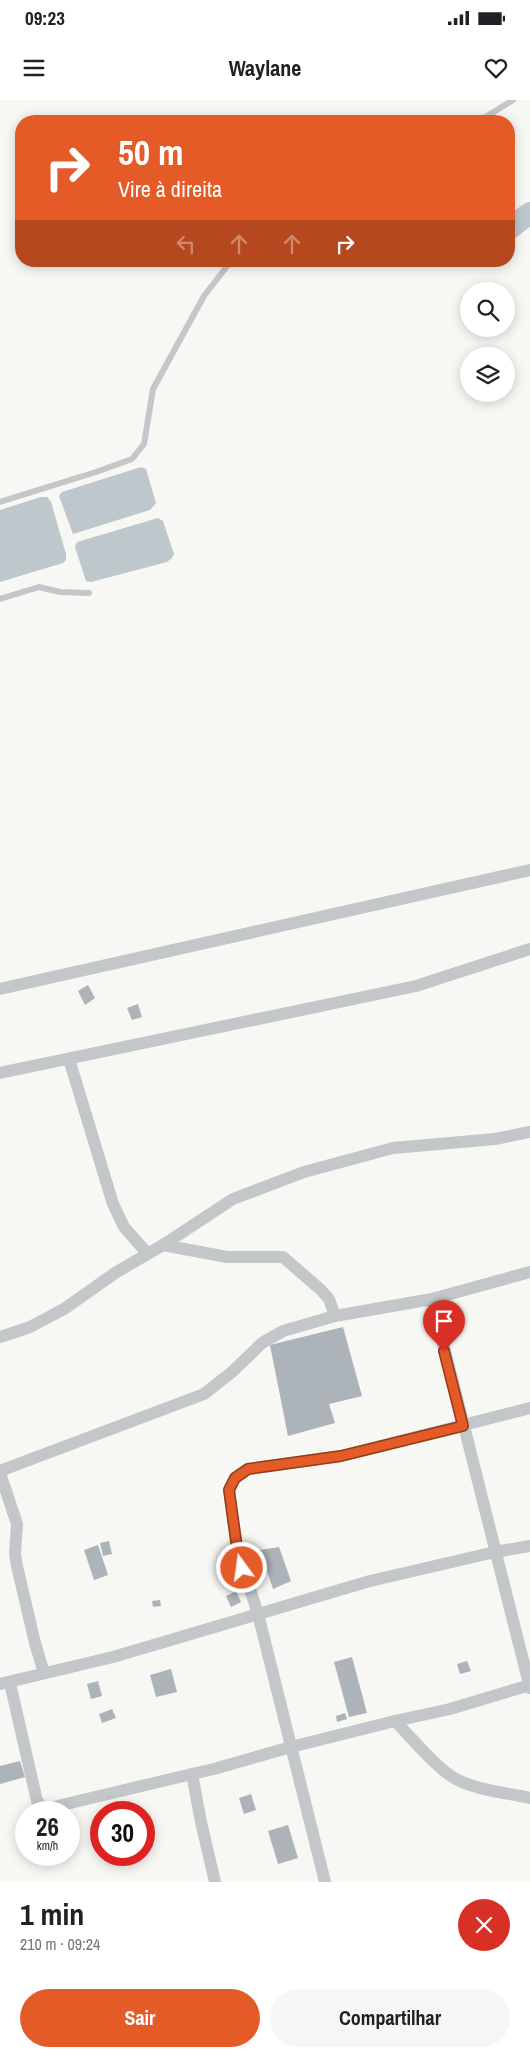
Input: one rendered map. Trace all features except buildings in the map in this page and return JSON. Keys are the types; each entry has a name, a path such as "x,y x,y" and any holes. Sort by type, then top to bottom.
{"street":[{"path":"0,989 530,870"},
{"path":"0,1073 416,986 530,949"},
{"path":"69,1059 113,1204 124,1228 147,1253"},
{"path":"0,1337 30,1327 64,1309 115,1272 163,1245 233,1198 304,1172 404,1146 495,1139 530,1132"},
{"path":"163,1245 227,1257 283,1257 329,1299 335,1316"},
{"path":"44,1673 17,1566 15,1554 17,1524 0,1472 204,1394 232,1372 262,1343 282,1331 335,1316 432,1299 530,1272"},
{"path":"432,1299 463,1426 495,1552 530,1686 450,1709 291,1747 214,1769 45,1809 37,1801 5,1683 113,1657 370,1581 495,1552 530,1546"},
{"path":"325,1882 258,1614 239,1555 229,1490 235,1478 248,1469 341,1456 530,1408"},
{"path":"395,1721 446,1772 456,1779 469,1784 530,1798"},
{"path":"192,1774 215,1882"}],"lane":[{"path":"489,115 513,100"},
{"path":"0,502 132,459 144,444 153,389 204,296 226,267"},
{"path":"0,599 39,587 60,592 89,593"}],"shaded area":[{"path":"141,467 146,469 156,503 150,510 73,534 59,496 62,492"},
{"path":"41,497 47,497 51,502 66,554 66,560 63,563 0,582 0,510"},
{"path":"158,518 163,521 174,554 172,558 167,562 91,582 86,581 75,547 77,542"}],"waterway":[{"path":"515,224 530,213"}],"route":[{"path":"242,1568 237,1548 229,1490 235,1478 248,1469 341,1456 463,1426 444,1351"}]}
